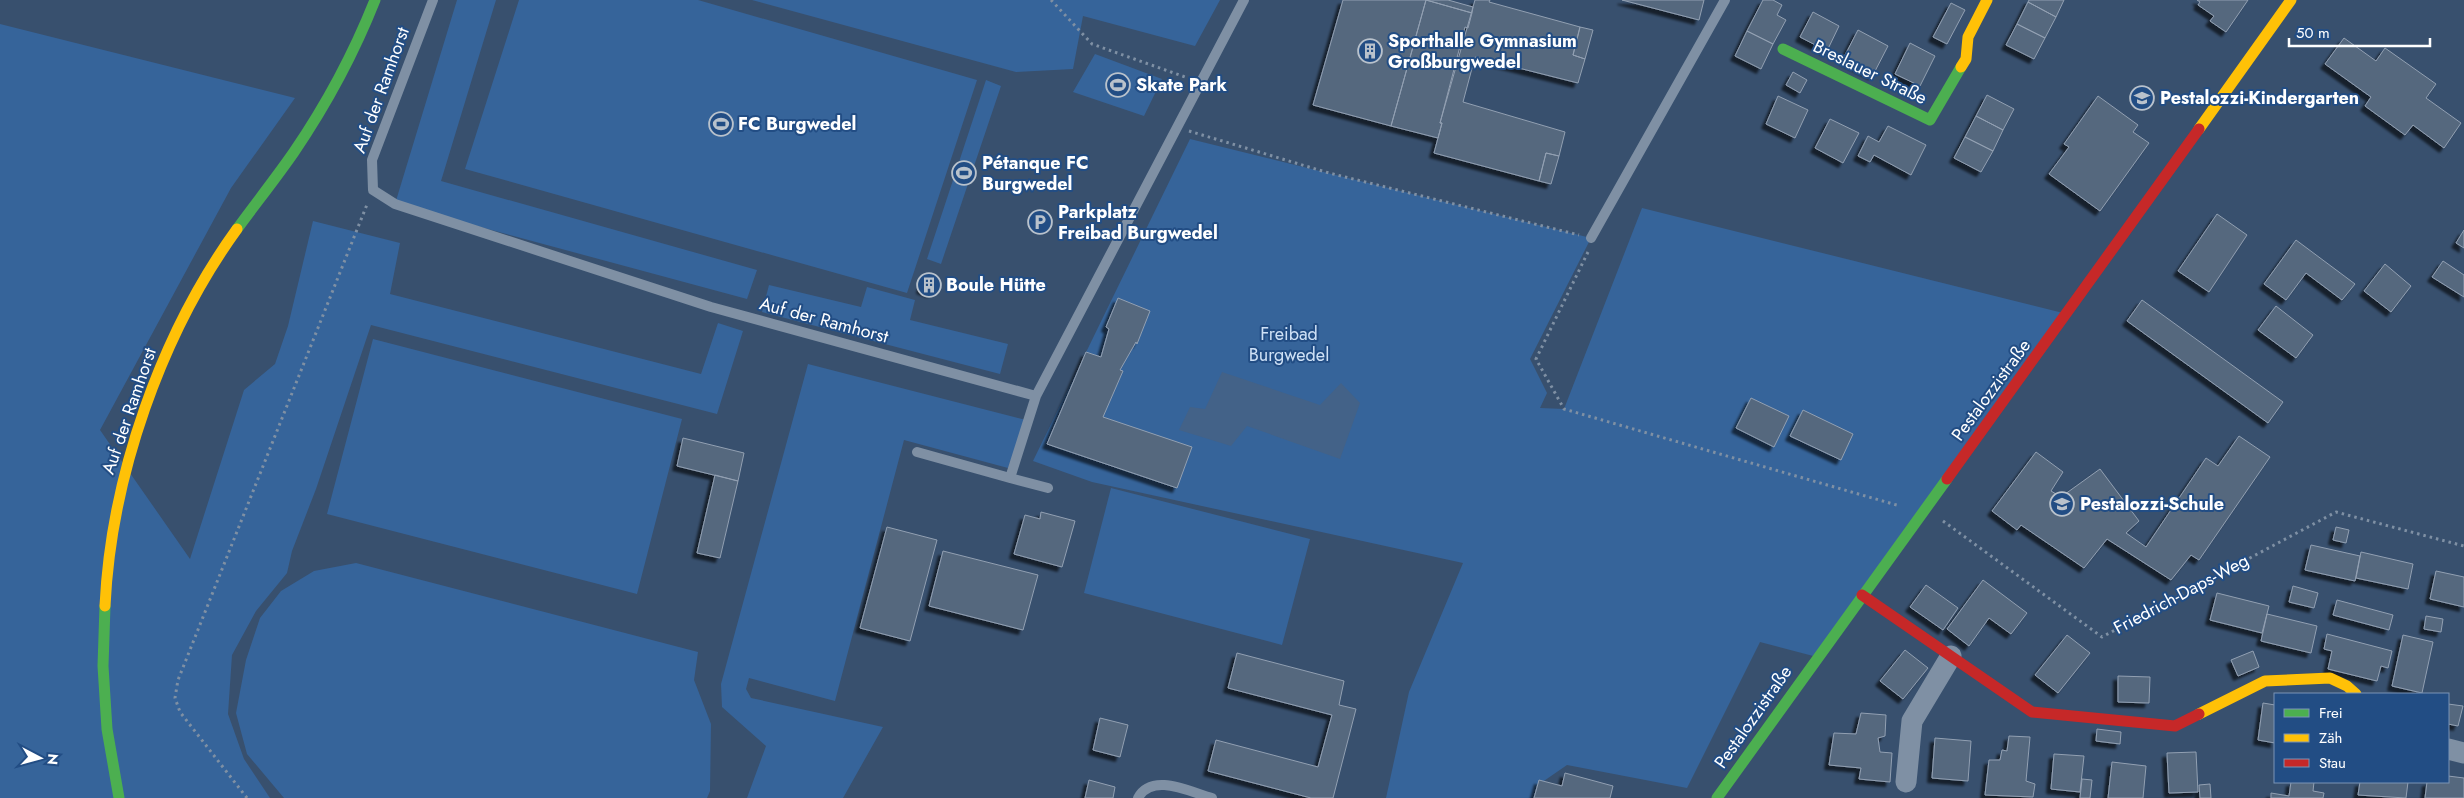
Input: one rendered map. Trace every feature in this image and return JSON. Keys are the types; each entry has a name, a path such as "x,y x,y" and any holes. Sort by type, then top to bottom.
{"street":[{"name":"Auf der Ramhorst","path":"119,798 107,731 102,663 104,609 110,549 120,492 145,409 166,352 193,299 223,250 305,136 341,73 375,0"},
{"name":"Breslauer Straße","path":"1783,49 1930,120 1966,60 1968,37 1986,0"},
{"name":"Pestalozzistraße","path":"1717,798 2291,0"},
{"path":"1862,595 2032,712 2175,726 2265,681 2330,678 2347,686 2355,693"},
{"path":"1906,782 1912,722 1951,656"},
{"path":"2449,749 2464,753"}],"lane":[{"name":"Auf der Ramhorst","path":"433,0 372,160 373,190 395,204 711,307 1036,396"},
{"path":"1010,478 1036,396 1244,0"},
{"path":"1590,238 1726,0"},
{"path":"917,452 1048,488"},
{"path":"1138,798 1142,789 1150,785 1161,784 1212,798"}],"path":[{"path":"1051,0 1092,44 1200,82"},
{"path":"1177,126 1200,135 1328,173 1590,238 1589,251 1536,359 1564,409 1923,513"},
{"path":"247,798 180,712 175,698 178,680 373,190"},
{"name":"Friedrich-Daps-Weg","path":"1923,513 1937,517 2102,637 2336,512 2464,546"}],"green space":[{"path":"457,0 496,0 441,181 757,270 747,299 395,204"},
{"name":"FC Burgwedel","path":"519,0 698,0 977,80 907,293 465,169"},
{"path":"752,0 1220,0 1195,46 1083,16 1073,69 1016,72"},
{"path":"0,24 295,98 231,188 100,430 190,559 244,390 275,364 288,326 313,221 400,243 390,294 701,374 718,323 743,331 717,414 371,325 316,489 292,551 287,573 256,611 232,655 228,714 244,759 270,798 0,798"},
{"name":"Skate Park","path":"1095,54 1162,79 1144,116 1073,92"},
{"name":"Pétanque FC Burgwedel","path":"986,80 1001,86 941,264 927,259"},
{"name":"Freibad Burgwedel","path":"1190,139 1591,238 1530,359 1547,393 1540,408 1564,409 1642,208 2067,314 1817,657 1760,642 1687,788 1567,765 1538,785 1535,798 1386,798 1409,692 1463,563 1092,482 1033,461"},
{"path":"769,285 861,307 867,287 915,300 910,320 1008,344 1000,374 762,312"},
{"path":"373,339 682,419 637,594 327,514"},
{"path":"808,364 1026,420 1008,468 904,440 835,701 749,678 746,689 751,698 883,727 843,798 747,798 766,746 722,707 721,684"},
{"path":"1111,488 1310,539 1282,645 1084,593"},
{"path":"356,563 698,652 694,680 711,724 710,791 707,798 284,798 247,754 236,713 246,660 260,618 281,591 314,571"}],"shaded area":[{"path":"1222,372 1320,405 1341,383 1360,403 1340,459 1247,426 1231,446 1179,430 1190,407 1205,409"}],"building":[{"name":"Sporthalle Gymnasium Großburgwedel","path":"1343,0 1426,0 1391,126 1313,105"},
{"path":"1426,0 1448,0 1473,7 1472,13"},
{"path":"1426,0 1472,13 1468,28 1465,27 1440,123 1442,123 1438,138 1391,126"},
{"path":"1475,0 1490,0 1489,2 1580,27 1573,55 1585,59 1578,83 1475,57 1463,102 1565,132 1559,156 1546,153 1539,181 1434,153 1442,123 1440,123"},
{"path":"1622,0 1704,0 1699,20"},
{"path":"1763,0 1773,0 1782,5 1777,15 1786,20 1773,44 1747,31"},
{"path":"2029,0 2064,0 2056,17 2028,2"},
{"path":"2197,0 2248,0 2226,32 2210,21 2214,16 2198,5 2200,2"},
{"path":"2028,2 2056,17 2045,38 2017,24"},
{"path":"1951,3 1965,10 1947,44 1933,37"},
{"path":"1813,12 1839,26 1827,51 1800,37"},
{"path":"2017,24 2045,38 2034,59 2006,45"},
{"path":"1580,27 1593,30 1585,59 1573,55"},
{"path":"1858,30 1888,46 1873,75 1843,59"},
{"path":"1747,31 1773,44 1761,69 1735,56"},
{"path":"2344,38 2376,61 2385,48 2436,84 2426,98 2461,123 2444,148 2413,125 2405,135 2365,106 2371,97 2325,64"},
{"path":"1910,43 1935,56 1920,86 1895,74"},
{"path":"1793,72 1807,80 1800,93 1786,85"},
{"path":"1987,95 2014,109 2003,130 1976,116"},
{"path":"1778,96 1808,110 1795,138 1766,124"},
{"path":"2098,96 2138,125 2133,132 2149,143 2100,211 2049,174 2069,147 2064,144"},
{"path":"1976,116 2003,130 1993,151 1965,137"},
{"path":"1830,119 1859,133 1843,163 1815,148"},
{"path":"1888,126 1926,145 1911,175 1874,155 1870,162 1858,156 1868,136 1879,142"},
{"path":"1965,137 1993,151 1981,172 1954,158"},
{"path":"1546,153 1559,156 1551,184 1539,181"},
{"path":"2217,214 2247,235 2209,292 2178,271"},
{"path":"2464,230 2464,248 2456,243"},
{"path":"2296,240 2355,284 2342,300 2306,273 2286,300 2264,284"},
{"path":"2443,261 2464,275 2464,297 2432,277"},
{"path":"2385,264 2411,286 2391,312 2364,291"},
{"name":"Boule Hütte","path":"925,276 937,280 932,293 921,289"},
{"path":"1118,298 1150,311 1137,344 1136,342 1120,370 1123,371 1103,417 1192,447 1177,488 1047,444 1086,352 1101,357 1109,329 1106,327"},
{"path":"2142,300 2283,402 2268,423 2127,321"},
{"path":"2276,306 2313,335 2296,358 2258,330"},
{"path":"1751,398 1789,416 1774,447 1736,428"},
{"path":"1803,410 1853,434 1841,460 1790,436"},
{"name":"Pestalozzi-Schule","path":"2239,436 2270,457 2199,560 2191,555 2171,580 2107,539 2084,568 2021,525 2017,530 1992,511 2036,452 2063,472 2051,491 2061,497 2100,469 2139,521 2126,533 2146,547 2206,458 2218,466"},
{"path":"683,438 744,453 738,481 677,466"},
{"path":"715,475 738,481 720,558 697,553"},
{"path":"1041,512 1075,521 1062,567 1014,554 1025,515 1040,519"},
{"path":"887,527 937,540 910,641 860,628"},
{"path":"2336,527 2349,530 2346,543 2333,540"},
{"path":"2311,545 2360,556 2355,581 2305,570"},
{"path":"943,551 1038,575 1023,630 929,606"},
{"path":"2361,552 2413,564 2408,589 2356,578"},
{"path":"2436,571 2464,577 2464,607 2430,599"},
{"path":"1983,580 2027,613 2011,634 1989,618 1969,646 1947,629"},
{"path":"1926,585 1958,608 1943,630 1910,607"},
{"path":"2293,586 2318,593 2314,608 2289,602"},
{"path":"2217,593 2269,606 2262,633 2210,620"},
{"path":"2337,600 2393,615 2389,630 2333,615"},
{"path":"2267,614 2317,626 2311,653 2261,641"},
{"path":"2426,616 2443,619 2441,632 2424,629"},
{"path":"2327,634 2392,651 2388,668 2381,666 2377,681 2328,669 2332,651 2324,649"},
{"path":"2067,635 2090,653 2058,693 2035,675"},
{"path":"2403,635 2433,642 2422,693 2392,686"},
{"path":"1905,650 1928,668 1903,699 1880,681"},
{"path":"2253,651 2259,667 2238,676 2231,660"},
{"path":"1237,653 1344,681 1339,705 1356,709 1333,798 1311,798 1208,771 1216,740 1318,767 1332,715 1228,688"},
{"path":"2118,676 2150,677 2149,703 2118,702"},
{"path":"2263,703 2274,705 2274,743 2258,740"},
{"path":"2449,704 2463,706 2458,726 2449,724"},
{"path":"1861,713 1886,715 1885,736 1878,738 1880,752 1892,753 1890,782 1859,779 1861,768 1829,765 1834,733 1856,734"},
{"path":"1100,718 1128,725 1120,757 1093,750"},
{"path":"2097,729 2121,732 2120,744 2096,741"},
{"path":"2009,736 2030,737 2026,781 2035,784 2033,797 1985,795 1989,760 2000,760 2002,750 2007,751"},
{"path":"1935,738 1971,741 1968,781 1932,778"},
{"path":"2196,752 2198,792 2169,793 2167,753"},
{"path":"2054,754 2084,756 2080,792 2051,789"},
{"path":"2112,762 2146,766 2143,798 2108,798"},
{"path":"1565,773 1613,786 1610,798 1534,798 1539,780 1562,786"},
{"path":"2449,776 2464,778 2464,798 2425,798 2427,783 2449,783"},
{"path":"2082,779 2092,780 2090,798 2080,798"},
{"path":"1089,780 1115,787 1113,798 1085,798"},
{"path":"2291,783 2314,783 2313,791 2324,793 2323,798 2271,798 2271,793 2289,796"},
{"path":"2360,783 2408,783 2406,798 2358,795"},
{"path":"2210,784 2211,798 2200,798 2199,785"}],"traffic: fast":[{"path":"237,229 287,162 317,116 349,59 375,0"},
{"path":"1783,49 1930,120 1961,67"},
{"path":"1717,798 1947,479"},
{"path":"105,606 103,666 107,729 119,798"}],"traffic: slow":[{"path":"1961,67 1966,59 1968,37 1987,0"},
{"path":"2199,129 2291,0"},
{"path":"105,606 109,557 117,507 129,458 145,408 163,360 185,314 210,270 237,229"},
{"path":"2199,714 2265,681 2330,678 2347,686 2355,693"}],"traffic: jam":[{"path":"1947,479 2199,129"},
{"path":"1862,595 2032,712 2175,726 2199,714"}],"place":[{"name":"Sporthalle Gymnasium Großburgwedel","path":"1370,51"},
{"name":"Skate Park","path":"1118,85"},
{"name":"Pestalozzi-Kindergarten","path":"2142,98"},
{"name":"FC Burgwedel","path":"721,124"},
{"name":"Pétanque FC Burgwedel","path":"964,173"},
{"name":"Parkplatz Freibad Burgwedel","path":"1040,222"},
{"name":"Boule Hütte","path":"929,285"},
{"name":"Pestalozzi-Schule","path":"2062,504"}]}
